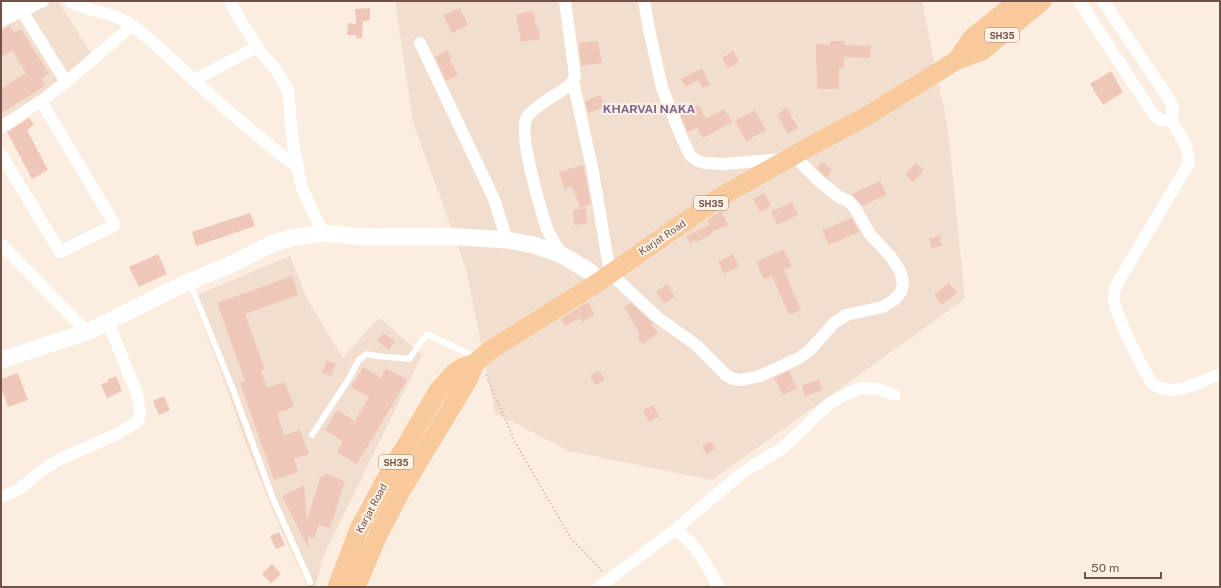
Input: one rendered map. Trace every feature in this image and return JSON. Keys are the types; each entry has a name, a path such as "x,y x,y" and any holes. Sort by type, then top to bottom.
{"main road":[{"name":"Karjat Road","path":"957,60 972,38 1018,1"},
{"name":"Karjat Road","path":"337,587 359,528 438,391 453,374 463,367 477,361 489,351 605,276 722,196 867,116 957,60 982,51 1042,1"},
{"name":"Karjat Road","path":"356,587 377,537 402,489 469,378 477,361"}],"street":[{"path":"70,1 126,21 249,130 298,168"},
{"path":"230,1 239,18 258,47 276,70 288,90 293,144 302,188 323,233"},
{"path":"565,1 575,70 574,81 593,172 605,276"},
{"path":"1,360 87,332 190,281 234,263 271,244 294,237 323,233 366,237 445,236 507,240 534,246 562,255 589,271 605,276 657,317 696,345 726,375 733,379 742,380 760,376 799,358 810,350 834,323 846,315 883,307 894,300 901,292 903,283 900,271 891,257 869,233 855,208 848,201 839,197 791,157 724,164 704,163 696,160 690,155 662,88 644,1"},
{"path":"1079,1 1154,115 1160,120 1171,121"},
{"path":"1102,1 1170,102 1173,110 1171,121 1182,137 1188,151 1189,163 1117,284 1114,296 1119,319 1151,382 1156,388 1174,390 1220,374"},
{"path":"1,8 41,2"},
{"path":"1,21 41,2"},
{"path":"22,11 66,82"},
{"path":"1,127 41,101 66,82 132,26"},
{"path":"420,43 494,199 507,240"},
{"path":"194,80 258,47"},
{"path":"562,255 549,232 543,216 532,175 524,128 526,118 534,110 574,81"},
{"path":"1,154 60,252 115,225 41,101"},
{"path":"1,244 87,332"},
{"path":"1,496 24,486 34,476 51,464 126,430 139,420 140,410 138,394 108,322"},
{"path":"606,584 650,547 676,529 742,473 783,448 830,403 862,388 877,389 895,395"},
{"path":"676,529 692,544 703,559 719,587"}],"lane":[{"path":"190,281 232,387 262,471 310,582"},
{"path":"312,435 360,360 367,354 376,357 385,356 409,359 428,334 477,361"}],"path":[{"path":"477,361 515,442 570,536 606,584"}],"shaded area":[{"path":"51,1 58,1 92,55 1,125 1,14 18,17"},
{"path":"395,1 922,1 948,129 965,299 712,480 569,451 495,413 466,269 413,122"},
{"path":"290,256 308,301 343,358 380,318 422,355 324,555 315,587 308,587 275,516 247,447 221,372 192,297"}],"building":[{"path":"370,8 370,20 363,21 362,38 356,38 356,35 347,35 348,23 356,24 355,9"},
{"path":"460,8 468,25 452,33 443,15"},
{"path":"533,11 536,26 538,26 540,39 521,42 516,14"},
{"path":"10,25 14,33 21,29 49,74 41,79 45,86 1,113 1,89 26,73 12,50 1,57 1,31"},
{"path":"598,41 602,63 581,66 579,43"},
{"path":"830,41 845,41 845,45 871,46 870,58 844,57 844,68 839,68 839,89 817,89 816,44 830,45"},
{"path":"447,50 451,57 449,58 458,75 446,81 435,57"},
{"path":"733,51 739,62 728,68 722,58"},
{"path":"702,68 710,84 703,88 698,80 686,87 681,79"},
{"path":"1111,71 1123,92 1103,105 1090,84"},
{"path":"600,95 605,107 588,113 585,101"},
{"path":"699,105 706,119 724,109 732,122 703,138 697,128 688,132 680,114"},
{"path":"787,108 798,128 788,134 777,114"},
{"path":"755,110 766,130 746,141 735,121"},
{"path":"29,118 34,124 27,130 48,170 32,179 7,132"},
{"path":"822,162 832,170 827,178 817,168"},
{"path":"916,163 924,170 913,182 905,174"},
{"path":"583,165 591,204 580,208 572,186 564,189 559,172"},
{"path":"880,181 886,195 862,206 852,194"},
{"path":"764,193 771,206 760,212 753,199"},
{"path":"792,202 798,215 777,225 771,212"},
{"path":"586,208 587,224 574,225 573,210"},
{"path":"721,211 728,225 710,233 711,235 696,242 695,240 690,243 686,236 710,225 707,220"},
{"path":"250,213 255,226 196,246 192,232"},
{"path":"852,218 859,232 829,245 822,230"},
{"path":"940,236 942,246 931,248 929,238"},
{"path":"784,249 792,267 784,270 801,310 789,315 772,276 764,279 756,262"},
{"path":"158,254 167,274 139,287 129,267"},
{"path":"733,254 739,266 724,274 718,262"},
{"path":"292,276 298,295 245,314 265,370 261,371 267,388 285,382 294,407 277,413 284,435 300,430 309,454 294,459 298,472 274,480 240,383 245,381 217,303"},
{"path":"949,283 957,293 942,305 934,295"},
{"path":"667,284 675,297 664,304 656,292"},
{"path":"588,302 595,315 582,322 580,318 565,326 561,319"},
{"path":"631,303 653,323 651,324 658,333 643,344 637,336 640,334 624,307"},
{"path":"383,333 395,341 389,350 377,341"},
{"path":"327,360 336,364 331,376 322,372"},
{"path":"363,367 381,378 386,368 407,380 357,464 337,452 343,441 325,430 337,410 355,421 369,397 351,387"},
{"path":"599,371 605,379 596,385 590,376"},
{"path":"789,371 797,388 783,395 774,378"},
{"path":"18,373 28,400 8,407 1,387 1,379"},
{"path":"116,376 122,391 107,398 101,384 108,382 107,380"},
{"path":"819,380 822,390 805,396 802,385"},
{"path":"164,396 170,410 159,415 153,401"},
{"path":"653,405 659,417 649,422 643,410"},
{"path":"710,441 716,448 707,454 702,447"},
{"path":"327,474 345,481 330,528 319,525 314,539 308,537 309,550 282,496 304,485 307,521 320,477"},
{"path":"279,532 285,545 276,549 270,536"},
{"path":"272,564 281,574 271,583 262,574"}],"district":[{"name":"KHARVAI NAKA","path":"649,109"}]}
